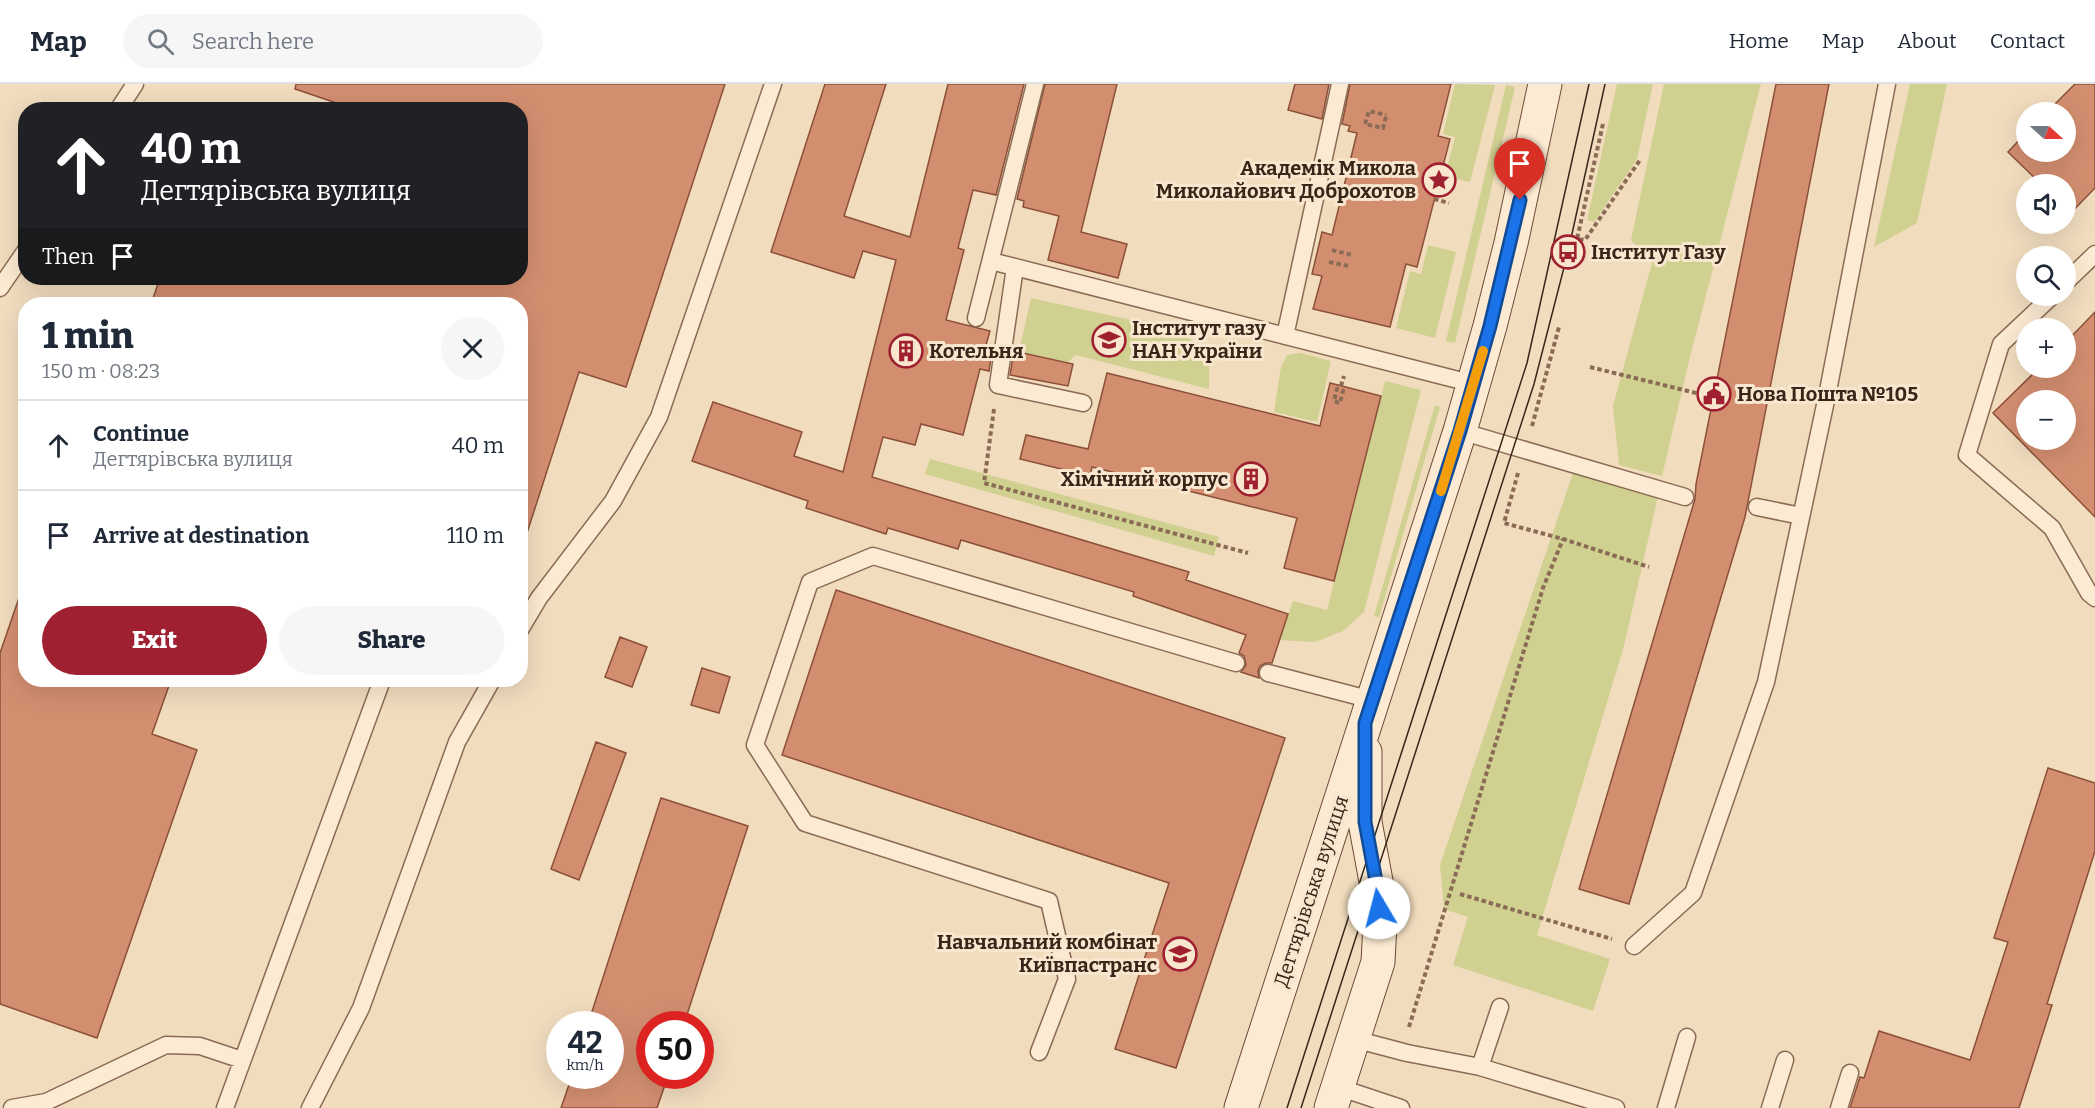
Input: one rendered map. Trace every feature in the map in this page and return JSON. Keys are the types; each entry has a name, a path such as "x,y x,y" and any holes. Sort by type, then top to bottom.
{"main road":[{"name":"Дегтярівська вулиця","path":"1240,1101 1460,431 1511,243 1545,84"},
{"path":"1334,1098 1378,962 1380,924 1378,892 1365,822 1369,712"}],"lane":[{"path":"123,102 135,84"},
{"path":"528,617 539,598 613,501 658,417 773,84"},
{"path":"976,318 1035,84"},
{"path":"1285,336 1341,84"},
{"path":"1634,946 1693,893 1766,682 1828,392 1887,84"},
{"path":"2076,272 2095,254"},
{"path":"991,261 1474,384"},
{"path":"0,288 18,262"},
{"path":"1015,267 998,385 1083,403"},
{"path":"2041,306 2001,344 1967,455 2052,528 2089,593 2095,597"},
{"path":"1460,431 1685,497"},
{"path":"1757,507 1801,516"},
{"path":"1040,1052 1067,980 1048,901 806,823 755,745 810,582 873,556 1236,663"},
{"path":"1268,673 1369,712"},
{"path":"225,1108 379,687"},
{"path":"310,1108 361,1008 457,742 488,687"},
{"path":"1480,1066 1500,1007"},
{"path":"1666,1108 1687,1037"},
{"path":"1354,1039 1402,1052 1480,1066 1567,1101 1616,1108"},
{"path":"12,1108 46,1102 166,1045 200,1046 242,1060"},
{"path":"1770,1108 1785,1060"},
{"path":"1839,1108 1850,1073"},
{"path":"1334,1098 1401,1108"}],"path":[{"path":"1369,111 1386,116 1383,128 1365,124 1369,111"},
{"path":"1578,250 1577,239 1603,124"},
{"path":"1577,239 1585,240 1640,160"},
{"path":"1434,200 1449,203"},
{"path":"1332,250 1352,255"},
{"path":"1329,262 1349,266"},
{"path":"1590,367 1700,394"},
{"path":"998,385 984,483 1248,553"},
{"path":"1402,1052 1544,588 1563,539"},
{"path":"1460,894 1634,946"}],"green space":[{"path":"1455,84 1495,85 1470,182 1445,176 1455,137 1443,134"},
{"path":"1617,84 1653,84 1637,159 1594,222 1587,220"},
{"path":"1664,84 1761,84 1690,357 1662,476 1619,465 1613,406 1652,263 1631,240"},
{"path":"1910,84 1947,84 1917,223 1874,247"},
{"path":"1506,85 1515,87 1455,343 1446,341"},
{"path":"1428,245 1456,252 1435,338 1396,328 1410,271 1421,274"},
{"path":"1031,298 1181,331 1209,356 1209,389 1076,355 1068,362 1019,352"},
{"path":"1300,353 1331,361 1317,422 1274,412 1281,367 1287,355"},
{"path":"1385,381 1421,390 1364,612 1343,631 1315,642 1279,640 1293,601 1327,610"},
{"path":"1435,405 1440,407 1379,618 1374,616"},
{"path":"930,459 1219,537 1214,556 925,474"},
{"path":"1573,473 1658,496 1624,646 1537,935 1610,959 1593,1011 1453,965 1468,917 1444,909 1440,865"}],"building":[{"path":"296,84 725,84 626,387 579,372 528,530 528,297 153,297 158,285 528,285 528,102 333,102 295,89"},
{"path":"825,84 886,84 844,216 910,237 948,84 1024,84 996,195 973,190 958,248 964,250 946,320 990,331 986,345 993,346 989,371 980,369 963,435 921,424 915,445 883,437 872,477 1189,572 1186,580 1288,614 1272,663 1260,666 1259,678 1241,672 1246,665 1244,656 1239,653 1246,635 1133,596 1134,592 961,540 958,549 888,528 886,534 806,508 808,501 692,461 713,402 802,432 794,456 843,472 896,260 863,251 854,278 771,252"},
{"path":"1045,84 1117,84 1081,232 1127,244 1118,278 1048,260 1059,216 1023,207 1024,201 1017,199"},
{"path":"1295,84 1329,84 1322,119 1288,110"},
{"path":"1350,84 1451,84 1438,136 1450,139 1417,267 1406,264 1390,327 1313,309 1322,276 1312,274 1322,232 1332,235 1357,133 1348,131 1350,126 1342,124"},
{"path":"1776,84 1829,84 1745,517 1629,904 1579,889 1695,499 1696,484"},
{"path":"2075,84 2095,84 2095,188 2076,208 2076,174 2031,174 2018,162 2076,162 2076,102 2057,102"},
{"path":"2016,144 2016,160 2008,152"},
{"path":"2095,312 2095,517 2029,450 2076,450 2076,390 2017,390 2029,378 2076,378 2076,332"},
{"path":"1014,351 1073,364 1068,386 1010,375"},
{"name":"Хімічний корпус","path":"1107,373 1320,426 1330,383 1381,396 1334,581 1284,568 1297,518 1092,467 1090,476 1020,459 1026,435 1088,449"},
{"path":"2016,390 2016,436 1993,413"},
{"path":"836,590 1285,738 1176,1068 1115,1049 1169,883 782,755"},
{"path":"18,601 18,687 169,687 152,734 197,750 97,1038 0,1004 0,653"},
{"path":"620,637 647,647 632,687 605,677"},
{"path":"702,668 730,677 719,713 691,705"},
{"path":"596,742 626,753 579,880 551,869"},
{"path":"2048,768 2095,783 2095,851 2047,1004 2052,1005 2019,1108 1850,1108 1860,1077 1864,1078 1879,1031 1970,1060 2008,942 1994,938"},
{"path":"661,798 748,826 688,1011 636,1011 636,1089 664,1089 657,1108 561,1108 568,1089 624,1089 624,1011 592,1011"}],"tram line":[{"path":"1287,1108 1527,363 1589,84"},
{"path":"1301,1108 1534,384 1568,252 1605,84"}],"slow traffic":[{"path":"1441,491 1483,351"}],"place":[{"name":"Академік Микола Миколайович Доброхотов","path":"1439,180"},
{"name":"Інститут Газу","path":"1568,252"},
{"name":"Інститут газу НАН України","path":"1109,340"},
{"name":"Котельня","path":"906,351"},
{"name":"Нова Пошта №105","path":"1714,394"},
{"name":"Хімічний корпус","path":"1251,479"},
{"name":"Навчальний комбінат Київпастранс","path":"1180,954"}],"route":[{"path":"1379,908 1365,822 1365,723 1460,431 1490,326 1520,200"}]}
